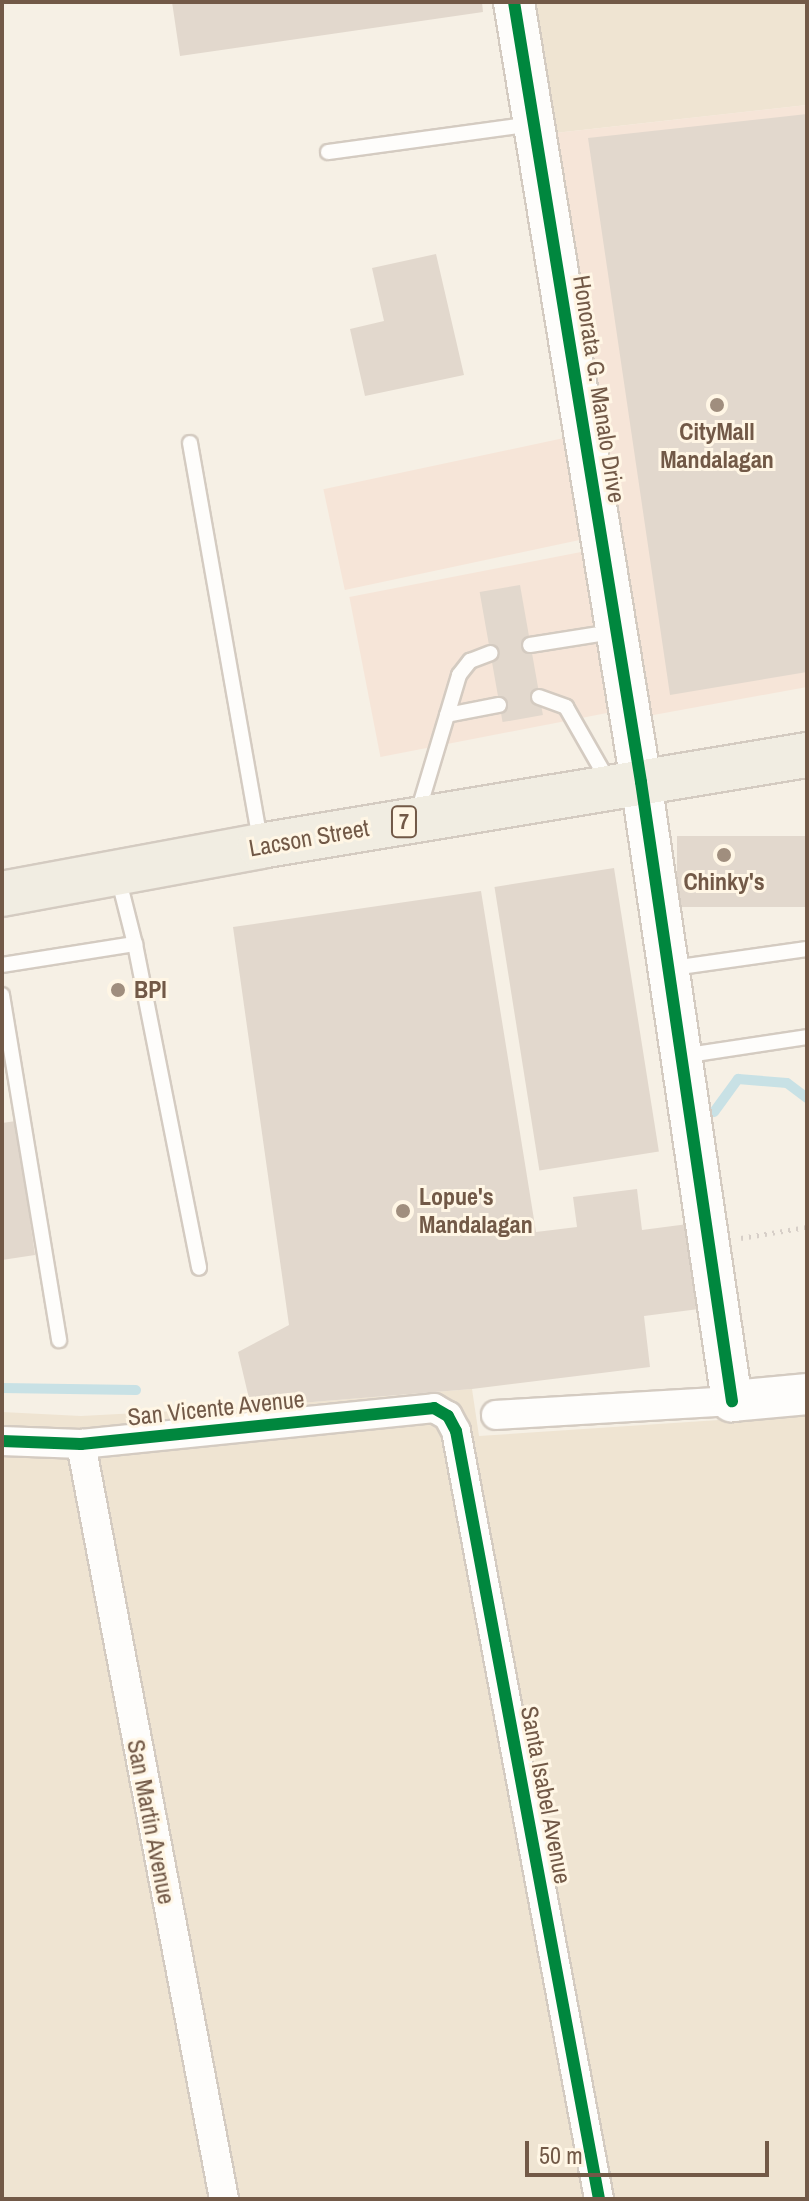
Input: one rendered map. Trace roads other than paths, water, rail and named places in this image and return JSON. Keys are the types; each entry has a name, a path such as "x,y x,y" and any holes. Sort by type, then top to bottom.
{"main road":[{"name":"Lacson Street","path":"2,894 260,846 807,755"}],"street":[{"name":"Honorata G. Manalo Drive","path":"514,2 617,632 626,785 669,969 732,1401"},
{"path":"496,1415 807,1394"},
{"name":"San Vicente Avenue","path":"2,1441 81,1444 434,1408"},
{"name":"Santa Isabel Avenue","path":"434,1408 448,1416 456,1431 599,2199"},
{"name":"San Martin Avenue","path":"81,1444 224,2199"}],"lane":[{"path":"328,152 533,124"},
{"path":"190,443 260,846"},
{"path":"530,645 617,632"},
{"path":"415,820 459,675 470,661 491,653"},
{"path":"539,697 566,707 626,785"},
{"path":"447,715 499,705"},
{"path":"117,873 135,944 199,1268"},
{"path":"2,965 135,944"},
{"path":"669,969 807,949"},
{"path":"2,995 59,1340"},
{"path":"682,1056 807,1037"}],"waterway":[{"path":"714,1112 738,1079 787,1083 807,1098"},
{"path":"2,1388 136,1390"}],"place":[{"name":"CityMall Mandalagan","path":"717,405"},
{"name":"Chinky's","path":"724,855"},
{"name":"BPI","path":"118,990"},
{"name":"Lopue's Mandalagan","path":"403,1211"}]}
